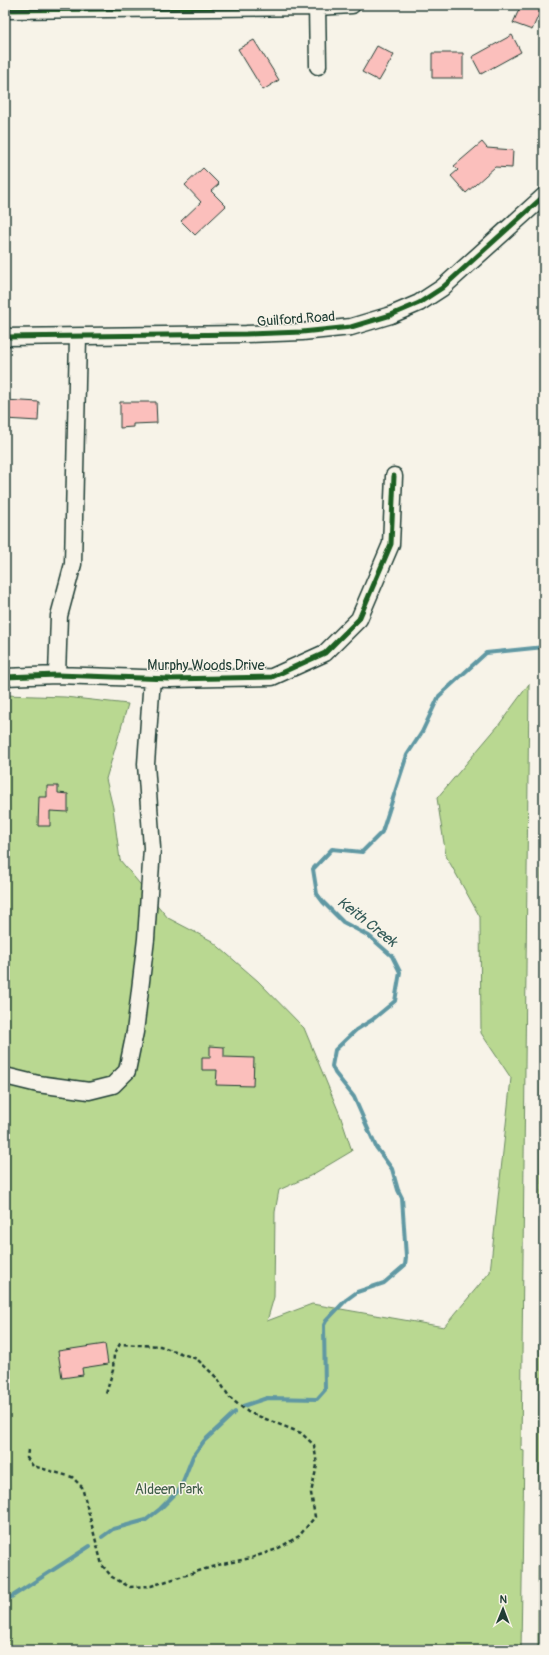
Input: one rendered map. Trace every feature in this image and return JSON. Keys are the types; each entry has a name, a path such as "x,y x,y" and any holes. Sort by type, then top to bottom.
{"street":[{"path":"5,10 128,7 352,5"},
{"path":"317,6 318,66"},
{"name":"Guilford Road","path":"5,336 302,332 351,326 391,316 419,303 442,288 544,196"},
{"path":"58,675 58,616 73,564 78,336"},
{"name":"Murphy Woods Drive","path":"5,677 58,675 152,678 272,677 325,653 360,619 391,544 394,476"},
{"path":"5,1076 38,1084 89,1091 113,1085 127,1071 135,1032 146,939 152,848 146,764 152,678"}],"path":[{"path":"28,1450 26,1458 33,1466 72,1478 82,1487 102,1565 112,1577 130,1587 151,1586 218,1565 250,1558 277,1549 299,1536 315,1516 311,1493 317,1465 314,1445 302,1433 248,1412 230,1398 218,1379 197,1359 160,1346 120,1344 114,1354 113,1370 106,1394"}],"green space":[{"path":"544,213 544,1650 538,1650 543,323"},
{"name":"Aldeen Park","path":"529,684 521,1450 524,1451 521,1650 5,1650 5,695 65,697 128,704 106,779 113,808 120,860 168,918 212,941 258,981 304,1028 340,1115 352,1151 310,1176 279,1190 275,1212 274,1297 267,1321 312,1304 444,1327 490,1272 511,1078 481,1033 480,917 446,856 437,798 498,726"}],"building":[{"path":"521,5 543,5 532,30 513,23"},
{"path":"512,35 521,52 481,74 472,57"},
{"path":"254,40 279,80 263,90 238,49"},
{"path":"377,46 394,55 379,81 362,72"},
{"path":"432,53 463,53 463,78 432,78"},
{"path":"482,142 487,148 513,150 512,168 495,167 466,193 451,176 458,170 454,166"},
{"path":"203,168 219,184 211,191 226,206 195,235 181,221 201,202 185,185"},
{"path":"5,400 39,402 38,421 5,419"},
{"path":"120,402 156,402 157,423 133,424 133,427 120,428"},
{"path":"47,786 58,786 58,793 68,794 68,812 50,811 50,826 38,826 39,797 47,797"},
{"path":"210,1046 224,1047 224,1057 254,1058 253,1086 216,1085 217,1070 202,1070 202,1058 210,1058"},
{"path":"105,1344 108,1364 82,1368 83,1375 62,1378 58,1351"}],"waterway":[{"name":"Keith Creek","path":"243,1406 267,1398 317,1399 325,1390 324,1325 326,1321 346,1300 357,1292 384,1283 405,1265 406,1257 402,1198 392,1169 376,1147 354,1097 335,1073 332,1066 335,1050 356,1030 372,1020 395,1001 400,972 392,956 369,936 343,922 323,902 317,894 313,869 332,849 362,852 382,832 407,755 422,732 439,696 486,653 544,647"},
{"name":"Keith Creek","path":"102,1537 113,1529 146,1520 160,1509 180,1489 193,1456 204,1441 235,1412"},
{"name":"Keith Creek","path":"5,1601 90,1546"}],"cycle path":[{"path":"5,10 317,7 352,5"},
{"path":"5,337 246,334 302,332 351,327 391,315 419,303 442,288 544,196"},
{"path":"5,677 57,675 170,679 272,677 325,653 359,619 391,544 394,476"}]}
